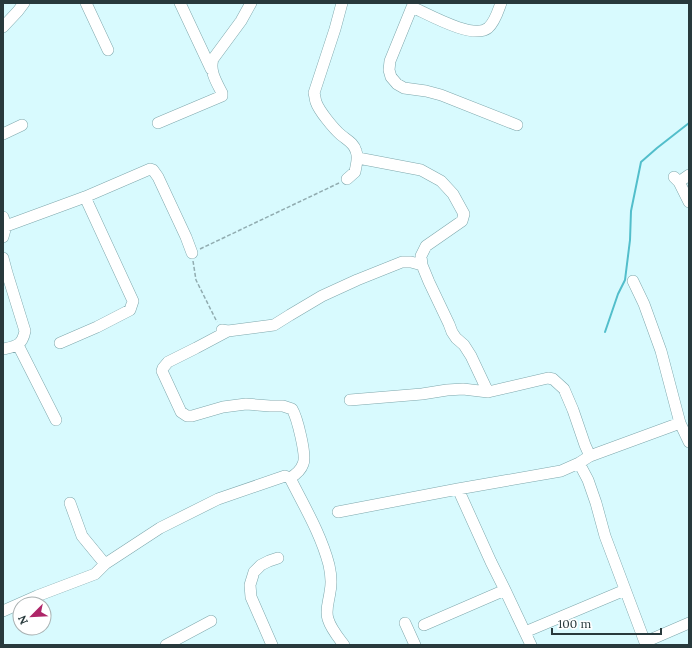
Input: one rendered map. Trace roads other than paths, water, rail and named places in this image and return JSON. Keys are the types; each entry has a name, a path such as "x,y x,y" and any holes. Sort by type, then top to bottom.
{"street":[{"path":"3,27 24,3"},
{"path":"86,3 108,50"},
{"path":"158,124 222,96 222,93 180,3"},
{"path":"211,69 213,59 241,21 251,3"},
{"path":"342,3 314,93 316,103 321,111 340,134 353,144 356,150 358,158 355,172 347,179"},
{"path":"501,3 492,24 482,31 474,32 463,30 410,4 390,61 389,70 391,78 404,88 442,95 517,125"},
{"path":"3,134 22,125"},
{"path":"358,158 421,170 441,181 454,194 464,214 462,221 426,246 421,256 422,265 452,332 464,345 471,356 488,392"},
{"path":"4,226 85,197 150,169 156,173 192,253"},
{"path":"689,175 676,180 689,202"},
{"path":"60,343 97,327 130,310 133,300 85,197"},
{"path":"3,258 25,331 23,339 18,345 3,349"},
{"path":"290,478 296,474 303,465 305,456 292,409 283,406 246,404 223,407 192,416 187,416 181,412 162,371 163,368 168,362 196,348 224,329 274,325 322,296 402,262 411,262 422,265"},
{"path":"633,281 644,304 661,351 680,423 689,442"},
{"path":"18,345 56,420"},
{"path":"350,400 463,389 488,392 548,378 553,379 564,389 590,456"},
{"path":"338,512 561,471 590,456 680,423"},
{"path":"579,463 588,480 605,536 646,644 689,623"},
{"path":"3,611 95,574 105,564 160,528 218,499 285,476 290,478 318,534 326,556 331,575 327,606 328,618 333,629 344,645"},
{"path":"458,489 531,645"},
{"path":"70,503 82,536 105,564"},
{"path":"272,645 251,597 250,586 254,572 261,565 278,558"},
{"path":"424,625 505,590"},
{"path":"525,632 626,590"},
{"path":"171,644 211,621"},
{"path":"406,623 414,645"}],"waterway":[{"path":"605,332 618,294 625,280 630,240 631,211 641,162 689,123"}]}
